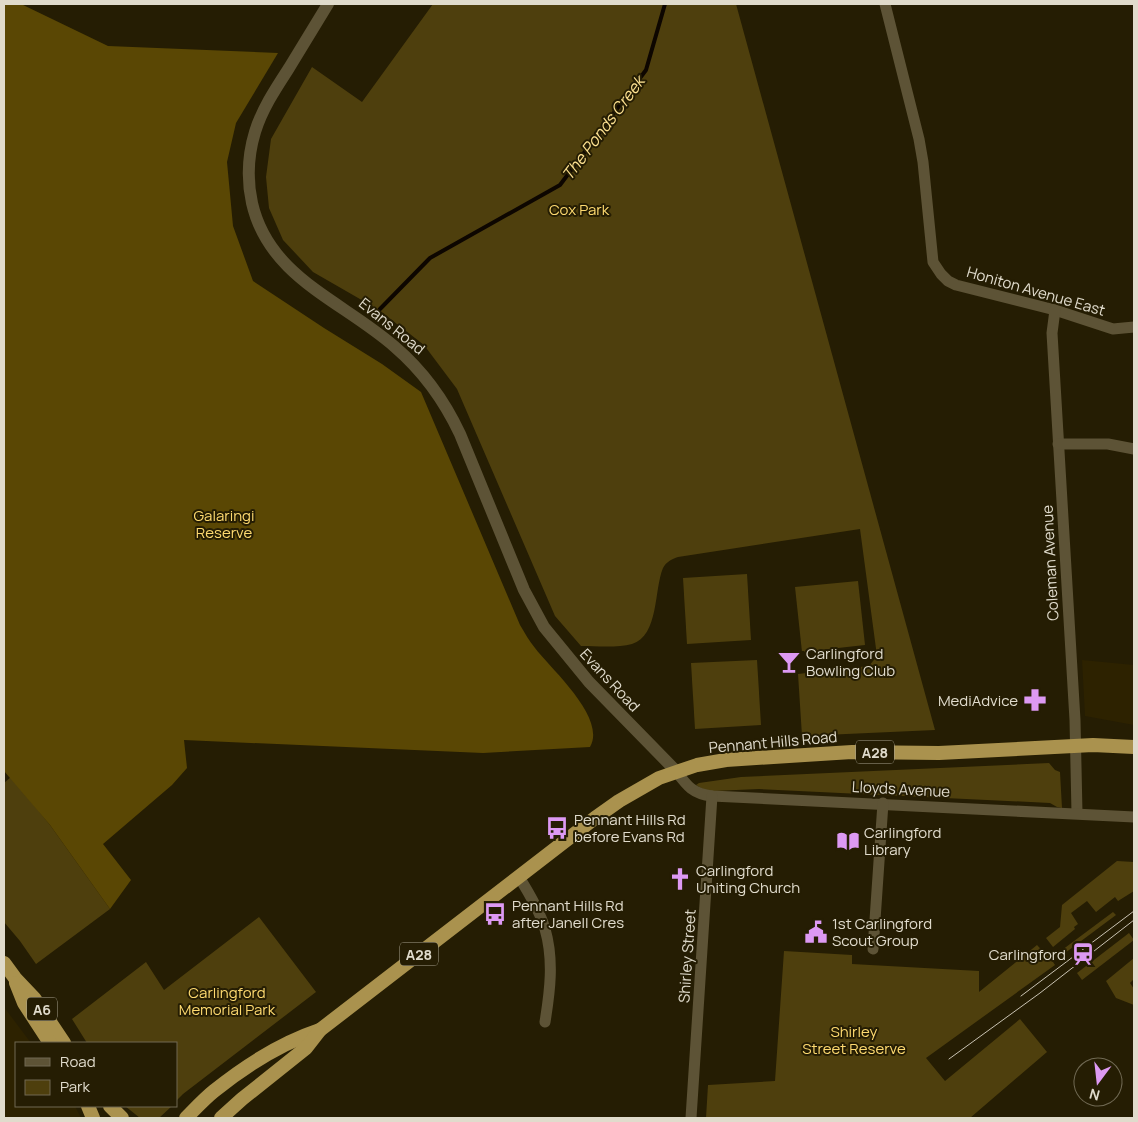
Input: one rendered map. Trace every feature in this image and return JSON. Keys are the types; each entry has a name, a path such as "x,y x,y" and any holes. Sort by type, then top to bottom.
{"highway":[{"name":"Pennant Hills Road","path":"221,1118 306,1048 320,1030 619,800 659,778 697,765 726,760 807,754 852,752 939,753 1093,744 1134,748"},
{"name":"A6","path":"4,963 34,998 63,1042"},
{"name":"A6","path":"15,978 24,1003 49,1042"},
{"name":"Pennant Hills Road","path":"186,1118 213,1092 255,1061 299,1037 320,1030"},
{"path":"212,1118 235,1105"},
{"path":"104,1107 111,1118"},
{"path":"111,1107 122,1118"}],"street":[{"name":"Evans Road","path":"328,4 274,92 255,131 251,152 250,190 260,228 269,245 293,273 372,328 395,346 418,368 449,411 524,590 544,627 589,682 676,772"},
{"name":"Honiton Avenue East","path":"886,4 919,138 926,190 931,252 936,268 948,281 956,285 1055,310 1113,329 1134,327"},
{"name":"Coleman Avenue","path":"1055,310 1052,333 1075,745 1077,813"},
{"path":"1058,444 1108,444 1134,449"},
{"name":"Lloyds Avenue","path":"676,772 686,785 695,792 712,796 883,803 1134,817"},
{"name":"Shirley Street","path":"691,1118 712,796"},
{"path":"873,950 883,803"},
{"path":"519,877 537,910 546,934 551,969 545,1022"}],"shaded area":[{"path":"1082,660 1134,665 1134,725 1085,716"},
{"path":"4,1007 30,1042 15,1042 15,1107 76,1107 81,1118 4,1118"}],"green space":[{"name":"Galaringi Reserve","path":"4,4 21,4 108,46 278,53 236,123 227,162 233,226 253,281 382,364 421,392 520,625 533,645 575,694 591,722 593,735 590,747 483,753 184,740 187,768 172,785 103,844 131,880 110,909 50,825 4,771"},
{"name":"Cox Park","path":"433,4 736,4 935,730 802,736 798,674 869,666 877,656 860,529 678,557 667,562 663,568 651,622 647,632 641,639 632,644 620,646 581,646 555,616 457,389 424,345 379,310 313,272 283,240 269,208 266,177 271,139 312,67 362,102"},
{"path":"747,574 751,640 687,644 683,578"},
{"path":"858,581 865,645 802,652 795,587"},
{"path":"757,660 761,725 695,729 691,663"},
{"path":"1049,763 1055,770 1060,772 1062,808 1050,803 759,789 706,791 696,785 741,777"},
{"path":"11,777 50,825 110,909 36,964 4,922 4,783"},
{"path":"1117,861 1134,862 1134,891 1118,901 1115,897 1096,912 1087,901 1071,913 1078,924 1074,927 1075,929 1053,947 1046,938 1060,927 1062,905"},
{"path":"1113,912 1116,915 1061,956 1058,953"},
{"name":"Carlingford Memorial Park","path":"259,917 316,992 178,1099 178,1042 86,1042 72,1019 146,962 164,990"},
{"path":"1129,933 1134,940 1082,980 1077,973"},
{"name":"Shirley Street Reserve","path":"1037,945 1050,959 1055,955 1058,958 1053,962 1055,965 926,1058 945,1081 1020,1019 1047,1052 970,1118 706,1118 708,1085 775,1081 784,951 852,955 852,964 979,971 979,992"},
{"path":"1134,958 1134,979 1130,983 1134,989 1134,1005 1116,998 1106,981"},
{"path":"126,1107 171,1107 159,1118 140,1118"}],"waterway":[{"name":"The Ponds Creek","path":"380,309 430,258 560,185 646,70 665,4"}],"tram line":[{"path":"1021,996 1134,911"},
{"path":"949,1059 1040,993 1134,920"}],"place":[{"name":"Carlingford Bowling Club","path":"789,662"},
{"name":"MediAdvice","path":"1035,700"},
{"name":"Pennant Hills Rd before Evans Rd","path":"557,828"},
{"name":"Carlingford Library","path":"848,841"},
{"name":"Carlingford Uniting Church","path":"680,879"},
{"name":"Pennant Hills Rd after Janell Cres","path":"495,914"},
{"name":"1st Carlingford Scout Group","path":"816,932"},
{"name":"Carlingford","path":"1083,954"}]}
